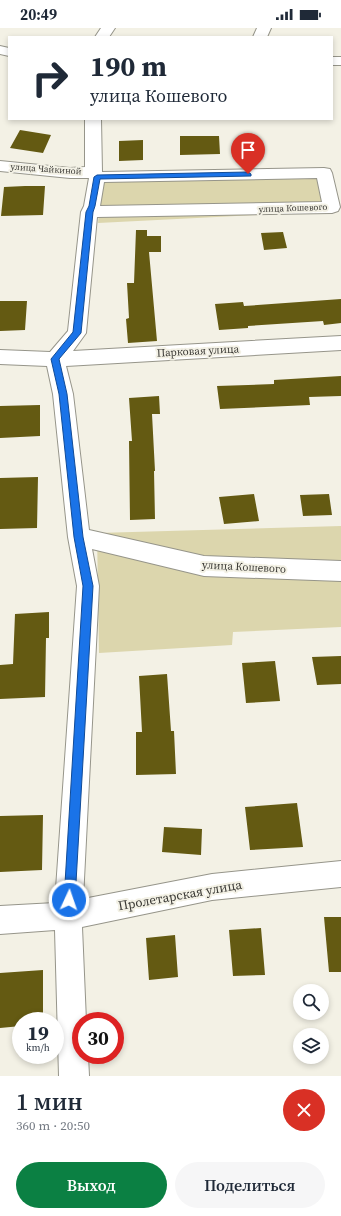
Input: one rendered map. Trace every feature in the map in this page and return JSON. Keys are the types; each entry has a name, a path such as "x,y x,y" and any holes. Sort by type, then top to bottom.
{"street":[{"path":"74,1076 68,916 88,586 79,537 63,394 55,359 77,333 89,212 92,206 95,175 93,120"},
{"name":"улица Чайкиной","path":"0,166 95,175"},
{"name":"улица Кошевого","path":"89,212 332,207 324,173 95,175"},
{"name":"Парковая улица","path":"0,357 55,359 341,343"},
{"name":"улица Кошевого","path":"79,537 204,566 341,571"},
{"name":"Пролетарская улица","path":"0,920 68,916 212,886 341,874"}],"shaded area":[{"path":"329,168 337,211 98,223 103,172"},
{"path":"341,526 341,627 233,632 232,645 99,653 97,533"}],"building":[{"path":"20,130 51,135 43,153 10,148"},
{"path":"180,136 219,136 220,154 180,155"},
{"path":"143,140 143,160 119,161 119,141"},
{"path":"45,186 43,215 1,216 4,187"},
{"path":"136,230 147,230 147,236 161,236 161,252 149,252 157,341 128,343 126,319 129,318 127,283 134,283"},
{"path":"283,232 287,248 264,250 261,233"},
{"path":"341,299 341,323 324,325 323,321 248,326 248,328 219,330 215,304 243,302 244,306"},
{"path":"0,301 27,301 25,330 0,331"},
{"path":"341,376 341,396 309,397 310,405 220,409 217,386 274,384 274,380"},
{"path":"159,396 160,414 152,414 155,471 155,519 130,520 129,441 132,441 129,398"},
{"path":"40,405 40,436 0,438 0,406"},
{"path":"38,477 37,528 0,529 0,478"},
{"path":"254,494 259,521 224,524 219,497"},
{"path":"329,494 332,515 303,516 300,495"},
{"path":"49,612 49,638 46,638 45,697 0,699 0,665 13,664 15,614"},
{"path":"341,656 341,684 317,685 312,657"},
{"path":"275,661 280,701 246,703 242,663"},
{"path":"167,674 171,731 174,731 176,774 136,775 136,732 142,732 139,676"},
{"path":"297,803 303,847 250,850 245,807"},
{"path":"43,815 42,870 0,872 0,816"},
{"path":"164,827 202,829 201,855 162,852"},
{"path":"324,917 341,917 341,972 329,972"},
{"path":"261,928 265,975 233,976 229,930"},
{"path":"175,935 178,977 149,980 146,938"},
{"path":"43,970 43,1012 12,1012 12,1027 0,1028 0,973"}],"route":[{"path":"69,900 88,586 79,537 63,394 55,359 77,333 89,212 92,206 97,177 248,174"}]}
